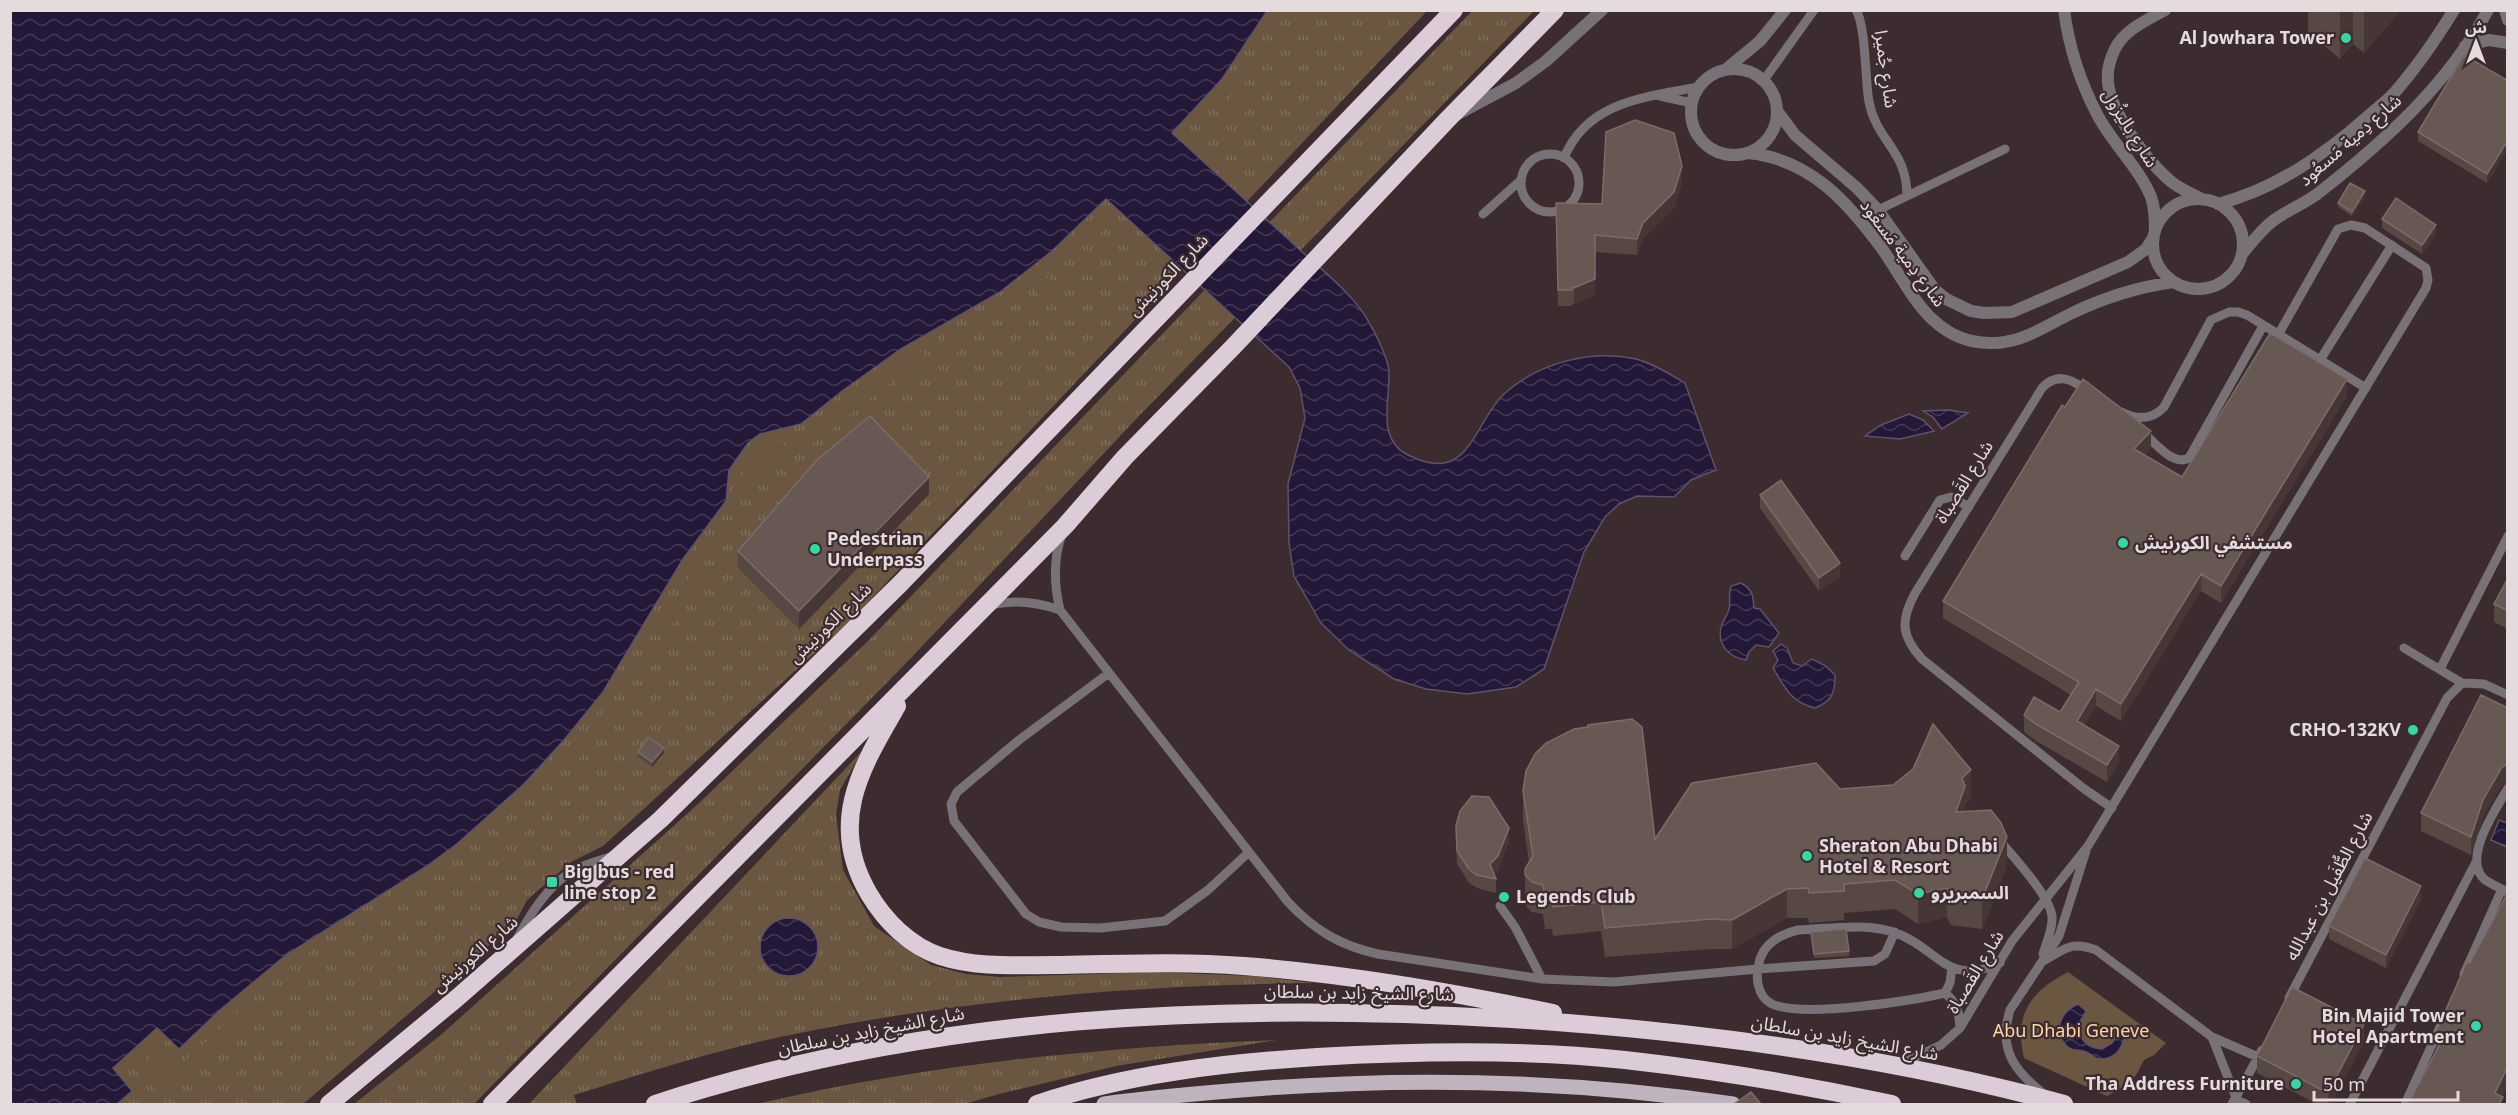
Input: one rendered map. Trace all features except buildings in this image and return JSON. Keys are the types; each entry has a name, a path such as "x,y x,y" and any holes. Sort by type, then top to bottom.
{"highway":[{"name":"شارع الكورنيش","path":"329,1104 627,851 901,583 1454,10"},
{"path":"492,1104 1065,526 1125,457 1555,10"},
{"path":"911,682 861,772 854,792 850,816 851,842 857,869 877,908 895,928 915,944 940,956 983,965 1241,966 1344,975 1445,991 1623,1026"},
{"name":"شارع الشيخ زايد بن سلطان","path":"654,1104 745,1078 879,1049 1005,1029 1101,1019 1211,1013 1400,1013 1623,1026 1796,1048 1896,1066 2058,1103"},
{"path":"1037,1104 1114,1084 1226,1064 1392,1053 1623,1060 1810,1087 1892,1104"}],"main road":[{"path":"1104,1104 1215,1091 1392,1081 1550,1084 1662,1094 1733,1104"}],"street":[{"path":"1447,120 1516,83 1546,61 1602,10"},
{"path":"1725,70 1750,72 1764,80 1776,98 1778,112 1770,138 1748,153 1723,154 1708,147 1694,127 1692,103 1699,87 1708,77 1725,70 1760,41 1785,10"},
{"name":"شارع باليزُول","path":"2064,10 2068,38 2076,66 2098,117 2143,182 2151,198 2154,235"},
{"name":"شارع باليزُول","path":"2165,10 2134,28 2121,39 2109,63 2109,88 2112,99 2132,136 2159,170 2178,187 2203,200"},
{"name":"شارع دِمية مَسعُود","path":"2218,204 2270,186 2340,141 2393,94 2430,48 2454,10"},
{"name":"شارع دِمية مَسعُود","path":"2243,253 2274,220 2313,198 2408,118 2440,80 2488,10"},
{"path":"2505,10 2508,20"},
{"path":"2465,46 2489,40 2508,43"},
{"name":"شارع دِمية مَسعُود","path":"1778,112 1795,135 1857,188 1878,210 1935,290 1958,306 1984,314 2012,312 2025,308 2128,262 2146,249 2154,235"},
{"name":"شارع دِمية مَسعُود","path":"1748,153 1767,155 1796,165 1835,195 1866,228 1924,313 1934,323 1961,338 1987,344 2014,341 2112,296 2174,282"},
{"path":"2203,200 2218,204 2232,214 2241,228 2243,253 2236,269 2216,286 2190,288 2174,282 2160,268 2153,248 2154,235 2162,217 2174,207 2188,201 2203,200"}],"lane":[{"path":"1764,80 1814,10"},
{"name":"شارع جُميرا","path":"1856,11 1862,24 1871,110 1878,127 1905,169 1908,195"},
{"path":"1564,158 1571,141 1588,122 1609,108 1655,95 1699,87"},
{"path":"1655,95 1692,103"},
{"path":"1878,210 2005,149"},
{"path":"1552,154 1564,158 1576,171 1579,183 1573,200 1564,208 1546,212 1534,208 1523,194 1521,180 1526,166 1535,158 1552,154"},
{"path":"1483,214 1521,180"},
{"name":"شارع القَصباة","path":"1896,1066 1924,1055 1941,1045 1960,1028 2012,941 2088,846 2366,388 2428,280 2426,268 2359,225 2344,225 2338,229 2278,335"},
{"path":"2320,360 2391,244"},
{"path":"2119,411 2140,418 2159,413 2211,321 2220,315 2238,312 2366,388"},
{"path":"2110,405 2173,459 2186,460 2263,326"},
{"name":"شارع القَصباة","path":"2100,399 2073,380 2056,378 2042,388 1908,606 1905,621 1906,636 1910,646 1922,659 2082,788 2112,808"},
{"path":"1905,556 1940,500 1952,497 1969,507"},
{"path":"1065,526 1058,545 1056,561 1056,594 1060,610 1302,917 1318,931 1337,941 1378,954 1542,979 1614,982 1874,961 1888,950 1895,932"},
{"path":"2440,669 2508,536"},
{"path":"983,607 1014,601 1030,602 1060,610"},
{"path":"2404,648 2440,669 2460,684 2484,684 2508,695"},
{"path":"1109,673 1019,740 952,798 951,812 954,821 1018,905 1039,922 1061,927 1100,928 1165,921 1208,890 1249,852"},
{"name":"شارع الطُّفَيل بن عبدالله","path":"2285,1006 2447,698 2460,684"},
{"path":"2350,1104 2476,862 2479,844 2508,788"},
{"path":"1992,830 2045,898 2052,915 2040,962"},
{"name":"شارع القَصباة","path":"2058,1103 2014,1066 2005,1039 2006,1024 2010,1010 2059,936 2088,846"},
{"path":"2458,986 2505,890 2483,879 2476,862"},
{"path":"1500,906 1515,927 1542,979"},
{"path":"1945,993 1838,1009 1780,1007 1763,997 1757,978 1758,969 1767,947 1786,932 1798,930 1859,928 1895,932 1952,967 1970,972 1983,971 2000,963"},
{"path":"2040,962 2067,946 2076,945 2096,950 2212,1036 2258,1057"},
{"path":"1945,993 1950,983 1952,967"},
{"path":"1945,993 1955,1002 1959,1010 1960,1028"},
{"path":"2405,1104 2444,1018"},
{"path":"2212,1036 2234,1102"},
{"path":"2234,1102 2269,1037"},
{"path":"2234,1102 2246,1104"}],"green space":[{"path":"1267,11 1427,11 851,620 603,846 571,862 527,900 515,923 303,1104 117,1104 132,1091 112,1068 157,1027 179,1049 220,1010 286,955 427,866 458,843 524,784 564,740 603,691 683,559 726,501 729,470 748,443 760,434 801,424 842,391 901,349 1000,292 1052,251 1172,133 1222,79"},
{"path":"1472,11 1534,11 1139,416 910,659 474,1104 354,1104 442,1034 699,803 869,640"},
{"path":"1243,82 1249,88 1235,105 1229,99"},
{"path":"1049,277 1055,284 1039,296 1034,288"},
{"path":"966,327 971,336 950,347 945,338"},
{"path":"922,351 927,360 883,388 814,443 808,435 818,427 820,428 834,414 836,416 847,407 846,404"},
{"path":"778,441 787,441 744,486 743,478 747,464 758,453"},
{"path":"739,510 744,515 712,558 707,554"},
{"path":"695,566 702,570 665,639 657,634"},
{"path":"615,700 620,705 606,724 600,718"},
{"path":"583,741 590,746 576,763 569,757"},
{"path":"863,750 840,790 836,815 843,870 874,926 931,965 966,974 1000,977 1153,972 1254,976 1314,983 1112,991 912,1013 780,1037 702,1056 574,1095 577,1104 529,1104"},
{"name":"Abu Dhabi Geneve","path":"2068,972 2166,1043 2154,1055 2144,1060 2128,1084 2107,1096 2024,1058 2021,1029 2028,1006 2044,988"},
{"path":"247,1004 255,1014 196,1068 187,1059"},
{"path":"1277,1040 1116,1066 964,1104 757,1104 885,1078 1015,1060 1146,1047"},
{"path":"157,1050 179,1073 159,1093 136,1071"}],"water":[{"path":"10,11 1267,11 1222,79 1172,133 1339,285 1365,315 1379,342 1388,368 1388,429 1398,448 1408,455 1429,463 1445,463 1457,457 1467,448 1493,407 1518,383 1533,374 1566,361 1619,356 1648,363 1685,383 1716,470 1691,480 1674,497 1637,496 1619,504 1605,517 1584,552 1544,669 1516,687 1467,694 1426,689 1394,679 1349,650 1321,623 1294,576 1289,543 1288,484 1305,418 1300,388 1289,367 1106,199 1052,251 1000,292 901,349 842,391 801,424 760,434 748,443 729,470 726,501 683,559 603,692 524,784 458,843 427,866 286,955 220,1010 179,1049 157,1028 113,1068 132,1091 117,1104 11,1104"},
{"path":"1948,410 1968,413 1942,429 1933,417 1923,411"},
{"path":"1909,414 1923,420 1934,431 1900,439 1865,436 1881,425"},
{"path":"1741,583 1752,593 1754,608 1760,609 1779,633 1769,647 1756,645 1749,652 1746,660 1734,656 1726,649 1720,633 1729,609 1731,586"},
{"path":"1781,644 1787,648 1793,663 1802,666 1812,659 1826,666 1835,675 1833,692 1829,699 1815,708 1794,698 1785,688 1773,668 1778,660 1773,651"},
{"path":"2499,820 2507,823 2507,847 2491,840"},
{"path":"789,918 805,923 813,931 818,947 813,963 805,971 789,976 773,971 765,963 760,947 765,931 773,923"},
{"path":"2078,1004 2086,1011 2078,1025 2082,1039 2088,1045 2102,1049 2112,1043 2118,1032 2124,1038 2121,1047 2112,1056 2098,1059 2084,1051 2070,1049 2063,1041 2059,1029 2060,1023 2067,1012"}],"place":[{"name":"Al Jowhara Tower","path":"2346,38"},
{"name":"مستشفي الكورنيش","path":"2123,543"},
{"name":"Pedestrian Underpass","path":"815,549"},
{"name":"CRHO-132KV","path":"2413,730"},
{"name":"Sheraton Abu Dhabi Hotel & Resort","path":"1807,856"},
{"name":"Big bus - red line stop 2","path":"552,882"},
{"name":"السمبريرو","path":"1919,893"},
{"name":"Legends Club","path":"1504,897"},
{"name":"Bin Majid Tower Hotel Apartment","path":"2476,1026"},
{"name":"Tha Address Furniture","path":"2296,1084"}]}
